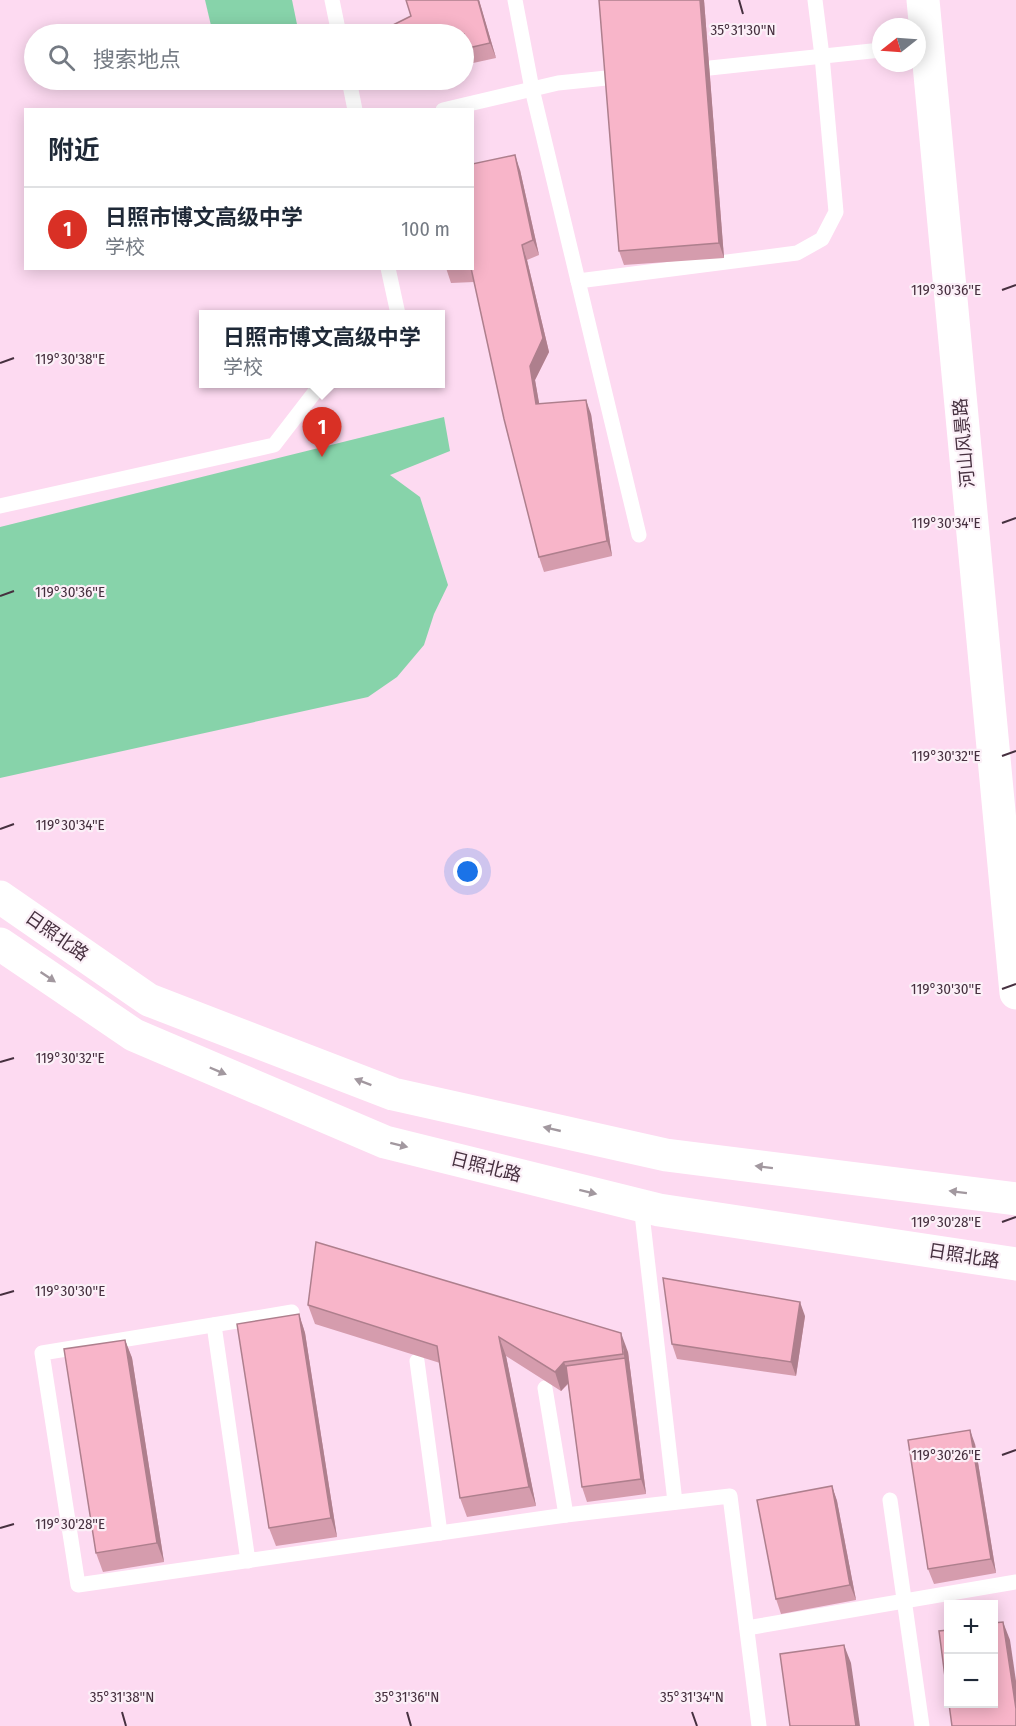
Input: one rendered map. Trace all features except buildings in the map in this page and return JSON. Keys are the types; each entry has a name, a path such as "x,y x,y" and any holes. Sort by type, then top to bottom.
{"main road":[{"name":"河山风景路","path":"923,0 923,18"},
{"name":"河山风景路","path":"925,72 1016,993"},
{"name":"日照北路","path":"0,897 149,1000 393,1094 666,1155 1016,1199"},
{"name":"日照北路","path":"0,944 134,1035 385,1142 671,1212 1016,1264"}],"lane":[{"path":"332,0 337,24"},
{"path":"515,0 532,89 639,535"},
{"path":"578,281 797,253 822,239 836,212 815,0"},
{"path":"673,72 872,51"},
{"path":"451,108 558,83 639,75"},
{"path":"351,90 355,108"},
{"path":"388,270 397,310"},
{"path":"0,506 274,445 318,388"},
{"path":"641,1205 675,1502"},
{"path":"292,1312 42,1353 78,1585 566,1515 730,1496 759,1726"},
{"path":"214,1325 248,1561"},
{"path":"417,1361 440,1533"},
{"path":"544,1388 566,1515"},
{"path":"890,1500 922,1726"},
{"path":"747,1629 1016,1582"}],"green space":[{"path":"205,0 292,0 297,24 211,24"},
{"path":"444,417 450,451 390,475 420,497 448,585 434,614 424,645 397,677 368,697 0,778 0,527"}],"place":[{"name":"日照市博文高级中学","path":"322,457"}]}
